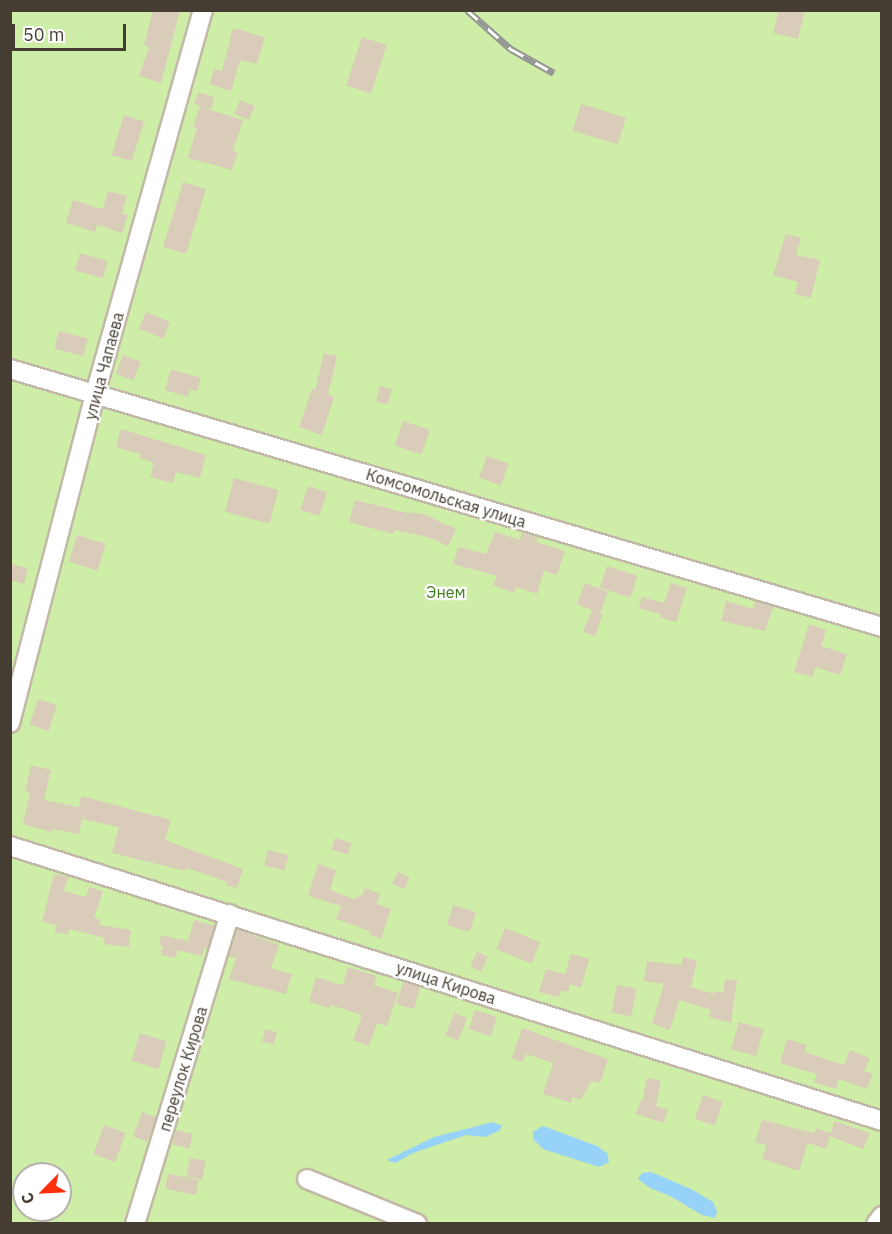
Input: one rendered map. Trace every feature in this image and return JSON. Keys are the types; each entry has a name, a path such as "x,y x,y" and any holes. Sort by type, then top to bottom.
{"street":[{"name":"улица Чапаева","path":"10,723 95,394 203,10"},
{"name":"Комсомольская улица","path":"10,369 882,627"},
{"name":"улица Кирова","path":"10,846 882,1121"},
{"name":"переулок Кирова","path":"135,1224 230,914"},
{"path":"307,1179 417,1224"},
{"path":"876,1224 882,1216"}],"green space":[{"name":"Энем","path":"11,11 881,11 881,1223 11,1223"}],"water":[{"path":"493,1122 502,1126 499,1131 485,1137 466,1135 413,1153 395,1163 387,1160 434,1137"},
{"path":"543,1126 597,1146 607,1153 609,1162 599,1167 543,1149 533,1139 533,1132"},
{"path":"651,1172 691,1189 713,1202 717,1212 715,1218 702,1215 670,1196 650,1188 638,1179 642,1173"}],"building":[{"path":"153,10 180,10 161,83 139,76 149,47 144,45"},
{"path":"779,10 805,10 798,39 773,33"},
{"path":"233,28 265,37 257,64 240,60 231,91 210,84 214,69 222,71"},
{"path":"362,37 387,45 371,94 346,86"},
{"path":"198,92 214,97 211,109 201,107 243,120 233,151 238,153 232,170 188,158 197,128 193,127 200,106 194,104"},
{"path":"240,100 255,106 249,120 234,114"},
{"path":"581,104 626,118 618,145 573,131"},
{"path":"124,115 144,121 132,161 112,155"},
{"path":"183,182 206,189 186,254 163,247"},
{"path":"108,191 127,196 122,214 128,215 122,233 97,225 95,232 66,223 73,200 103,209"},
{"path":"786,234 801,238 796,255 820,260 811,298 795,294 798,282 773,275"},
{"path":"80,253 108,261 103,278 75,270"},
{"path":"146,312 170,322 163,339 139,329"},
{"path":"59,331 88,339 83,356 54,348"},
{"path":"324,353 337,356 328,394 334,397 322,435 299,427 312,389 315,390"},
{"path":"123,355 141,362 134,380 116,374"},
{"path":"171,369 201,378 197,391 190,390 188,397 165,390"},
{"path":"380,386 392,389 388,404 376,402"},
{"path":"403,421 430,430 422,454 395,446"},
{"path":"121,429 206,455 200,478 176,472 173,483 150,477 154,463 140,458 141,454 116,447"},
{"path":"487,456 509,464 501,485 479,478"},
{"path":"234,478 278,490 269,524 225,512"},
{"path":"308,486 327,492 319,516 300,510"},
{"path":"355,500 411,514 411,512 423,514 456,529 448,546 428,537 394,530 393,534 349,522"},
{"path":"495,532 520,540 522,533 538,538 536,542 565,551 557,575 544,571 537,594 516,587 514,593 493,585 497,576 453,564 458,547 486,554"},
{"path":"77,535 106,544 98,571 69,562"},
{"path":"10,564 28,568 24,584 10,580"},
{"path":"607,566 637,576 630,598 600,588"},
{"path":"585,583 608,592 595,636 583,632 592,610 577,604"},
{"path":"671,583 687,588 676,622 660,617 661,614 639,608 642,597 664,603"},
{"path":"726,601 753,609 755,601 773,607 765,631 721,621"},
{"path":"809,624 826,630 821,646 847,654 840,675 815,667 813,677 794,672"},
{"path":"38,699 57,705 49,731 30,725"},
{"path":"31,765 51,770 44,800 79,807 81,796 171,820 165,840 243,869 237,888 226,885 227,882 187,868 186,871 112,853 119,827 82,819 79,834 53,829 52,832 23,824 30,792 25,791"},
{"path":"335,838 351,843 348,854 331,849"},
{"path":"268,850 288,855 285,871 264,866"},
{"path":"318,864 336,870 330,890 354,899 363,894 365,888 380,894 377,904 391,909 381,939 369,934 370,931 336,919 341,906 308,896"},
{"path":"398,872 410,878 404,889 392,884"},
{"path":"54,874 68,877 64,891 86,897 89,887 103,891 94,918 101,920 99,925 131,930 129,947 104,944 105,938 69,929 68,935 55,932 56,925 42,922"},
{"path":"453,905 476,912 470,932 447,925"},
{"path":"194,920 215,926 208,949 204,948 202,956 177,950 176,958 161,955 163,946 159,945 161,935 188,941"},
{"path":"505,928 540,942 532,964 496,949"},
{"path":"237,929 279,945 271,968 292,974 286,994 229,979 236,958 229,956"},
{"path":"477,952 488,957 481,971 470,967"},
{"path":"571,954 589,959 581,988 570,984 568,992 561,990 559,997 539,992 546,969 565,974"},
{"path":"683,957 697,961 691,987 714,994 715,991 723,993 725,979 737,980 731,1023 709,1017 711,1010 679,1000 670,1030 652,1024 664,984 644,981 647,961 681,965"},
{"path":"348,967 377,976 374,985 398,993 387,1026 377,1023 369,1046 353,1040 362,1015 331,1005 330,1008 309,1002 316,977 343,985"},
{"path":"403,982 420,987 414,1009 397,1004"},
{"path":"617,985 637,989 631,1016 612,1012"},
{"path":"475,1010 497,1017 491,1036 469,1029"},
{"path":"454,1013 467,1018 458,1040 445,1035"},
{"path":"739,1022 764,1029 756,1056 731,1049"},
{"path":"522,1028 608,1059 600,1083 591,1081 581,1100 572,1097 571,1103 543,1094 553,1063 526,1054 523,1062 512,1058"},
{"path":"265,1029 277,1032 273,1045 262,1042"},
{"path":"140,1033 167,1041 158,1069 132,1061"},
{"path":"787,1039 807,1045 805,1052 844,1065 850,1050 870,1058 864,1071 873,1074 867,1089 839,1079 836,1089 814,1082 817,1074 780,1063"},
{"path":"647,1078 661,1081 656,1106 668,1110 664,1123 636,1114 640,1101 642,1102"},
{"path":"703,1095 723,1102 715,1125 695,1119"},
{"path":"142,1112 156,1117 147,1142 133,1136"},
{"path":"762,1120 814,1133 816,1128 831,1133 834,1121 870,1133 863,1149 830,1136 826,1149 808,1143 799,1171 762,1159 767,1145 755,1142"},
{"path":"104,1125 126,1133 115,1162 93,1154"},
{"path":"176,1130 193,1134 189,1148 173,1145"},
{"path":"190,1158 206,1161 202,1180 186,1177"},
{"path":"168,1174 198,1180 196,1195 165,1189"}],"railway":[{"path":"467,10 511,49 554,73"}]}
